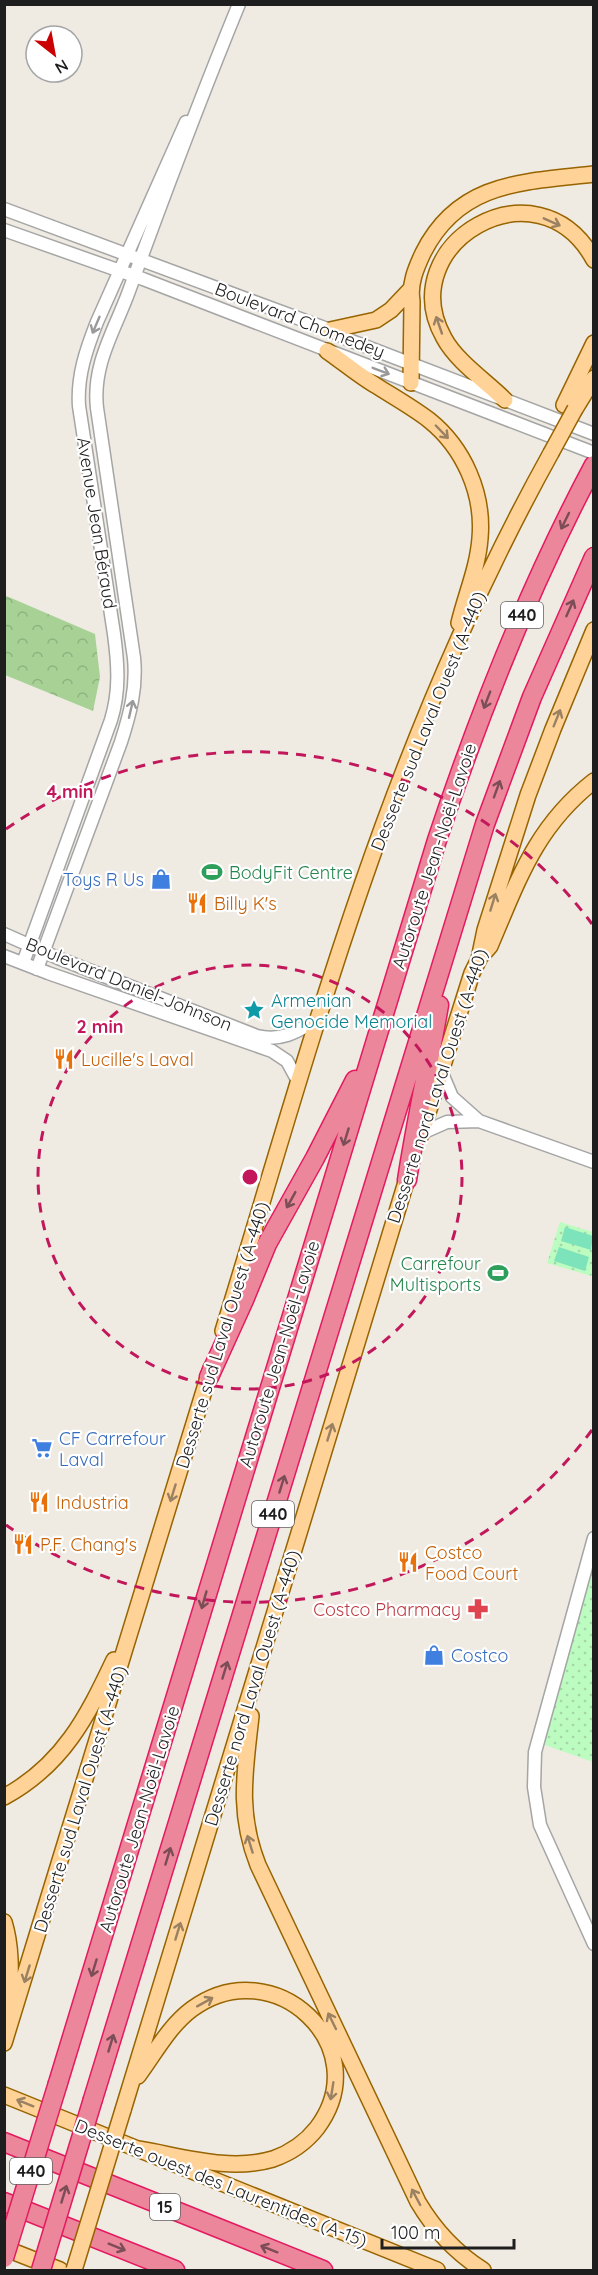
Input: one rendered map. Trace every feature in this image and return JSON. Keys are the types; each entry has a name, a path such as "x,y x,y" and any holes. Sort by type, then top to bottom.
{"highway":[{"name":"Autoroute Jean-Noël-Lavoie","path":"4,2258 437,840 483,711 533,589 593,462"},
{"name":"440","path":"41,2271 488,815 540,678 594,557"},
{"path":"407,1180 452,929"},
{"path":"209,1377 267,1244 315,1158 375,1041"},
{"name":"15","path":"4,2142 323,2271"},
{"path":"4,2202 175,2271"}],"main road":[{"path":"330,330 376,320 391,310 410,290 422,256 434,235 450,216 469,200 507,185 594,174"},
{"path":"506,400 458,357 440,331 434,308 434,292 439,269 446,255 456,241 476,225 499,216 522,214 546,219 566,229 579,240 594,260"},
{"path":"410,290 412,301 411,383"},
{"path":"570,407 594,342"},
{"path":"327,351 436,425 454,445 469,473 478,503 480,538 452,655"},
{"path":"570,407 594,378"},
{"name":"Desserte sud Laval Ouest (A-440)","path":"6,2037 299,1083 379,837 452,655 570,407"},
{"name":"Desserte nord Laval Ouest (A-440)","path":"74,2271 407,1180 472,973 479,959 491,907 528,795 594,630"},
{"path":"479,959 490,946 520,875 540,837 562,810 594,781"},
{"path":"4,1797 42,1771 74,1737 87,1716 135,1616"},
{"path":"255,1681 243,1790 245,1822 254,1855 418,2202 442,2235 483,2271"},
{"path":"4,1922 11,1961 6,2037"},
{"path":"130,2088 171,2030 185,2015 208,2000 232,1992 268,1992 299,2007 320,2030 333,2060 333,2086 326,2114 308,2138 282,2155 257,2162 229,2164 138,2149"},
{"name":"Desserte ouest des Laurentides (A-15)","path":"4,2095 437,2271"},
{"path":"4,2248 60,2271"}],"street":[{"name":"Avenue Jean Béraud","path":"22,963 109,725 117,690 118,668 114,634 78,391 85,352 120,271 134,256 188,137 203,92 239,4"},
{"name":"Boulevard Chomedey","path":"4,209 330,330 349,340 594,434"},
{"name":"Boulevard Chomedey","path":"4,230 134,276 411,383 593,462"},
{"name":"Avenue Jean Béraud","path":"37,969 124,731 135,690 134,658 96,388 100,361 134,276 134,256"},
{"name":"Boulevard Daniel-Johnson","path":"4,934 264,1037 287,1037 319,1019"},
{"name":"Boulevard Daniel-Johnson","path":"4,956 272,1051 287,1061 299,1083"},
{"path":"441,1071 452,1096 479,1121"},
{"path":"422,1133 447,1122 479,1121 594,1162"},
{"path":"594,1538 535,1752 534,1788 540,1825 594,1944"}],"green space":[{"path":"4,595 95,634 100,677 93,711 5,675"},
{"path":"560,1222 593,1232 594,1270 591,1276 547,1263"},
{"path":"565,1227 593,1236 591,1250 561,1241"},
{"path":"559,1247 589,1257 585,1271 554,1261"},
{"path":"593,1558 593,1762 542,1744"}],"place":[{"name":"BodyFit Centre","path":"212,872"},
{"name":"Toys R Us","path":"161,879"},
{"name":"Billy K's","path":"197,903"},
{"name":"Armenian Genocide Memorial","path":"254,1010"},
{"name":"Lucille's Laval","path":"64,1059"},
{"name":"Carrefour Multisports","path":"498,1273"},
{"name":"CF Carrefour Laval","path":"42,1448"},
{"name":"Industria","path":"39,1502"},
{"name":"P.F. Chang's","path":"23,1544"},
{"name":"Costco Food Court","path":"408,1562"},
{"name":"Costco Pharmacy","path":"478,1609"},
{"name":"Costco","path":"434,1655"}]}
